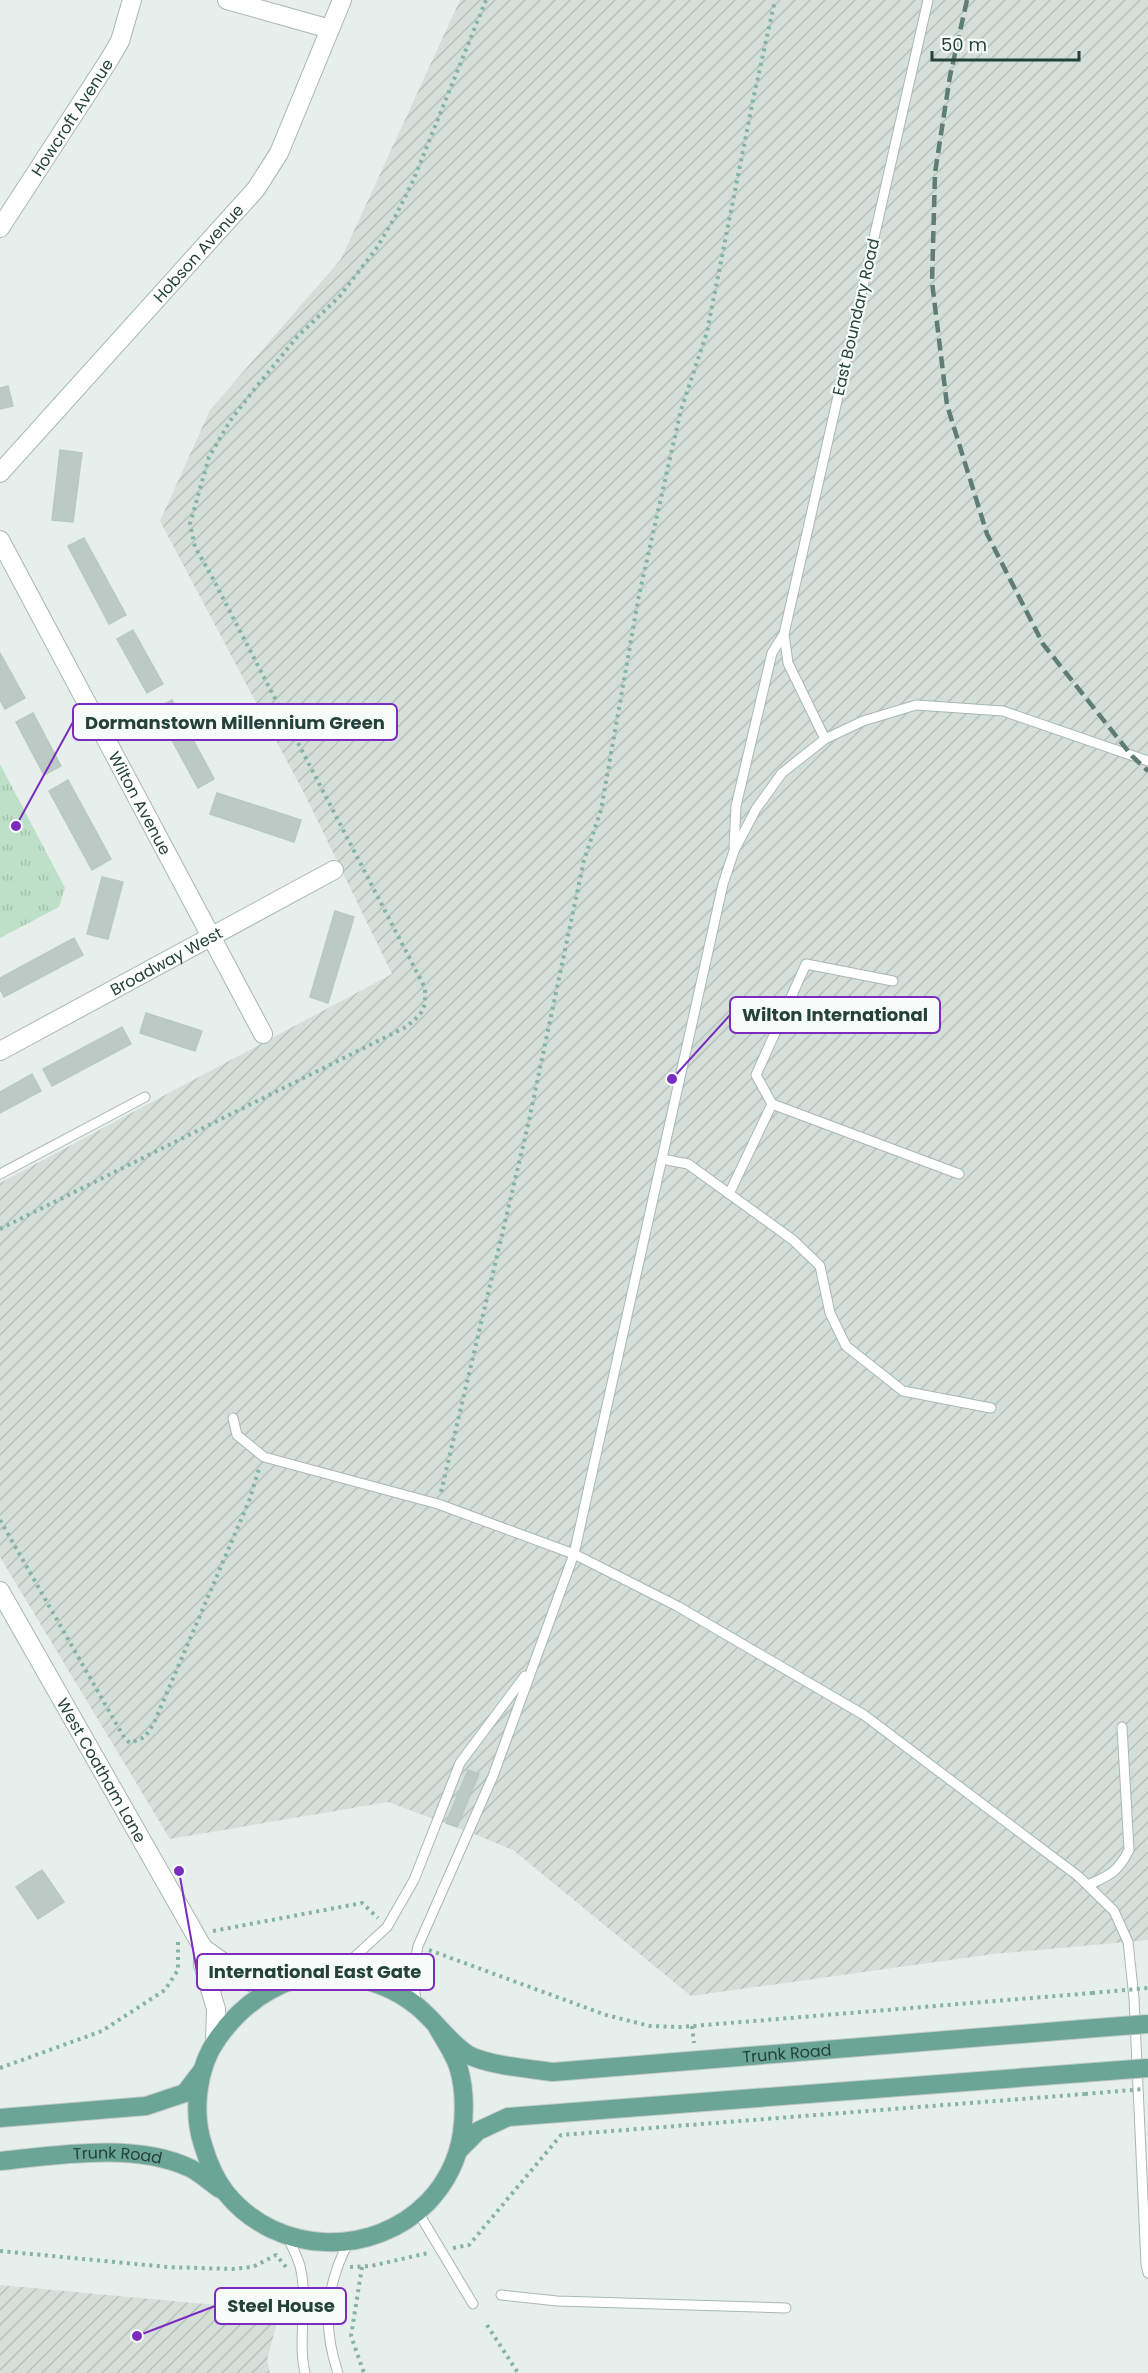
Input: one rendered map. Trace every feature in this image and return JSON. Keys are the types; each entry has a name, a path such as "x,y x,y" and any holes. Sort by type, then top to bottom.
{"main road":[{"path":"0,2118 146,2106 185,2093 203,2069 215,2042 231,2020 251,2001 275,1987 304,1978 335,1975 365,1980 383,1987 418,2007 437,2027 457,2065 465,2107 460,2149 450,2173 436,2194 418,2212 397,2227 373,2237 348,2243 318,2243 287,2236 254,2219 226,2194 209,2166 199,2134 197,2102 203,2069"},
{"name":"Trunk Road","path":"437,2027 468,2054 484,2060 553,2072 1148,2024"},
{"path":"460,2149 478,2131 508,2117 1148,2068"},
{"name":"Trunk Road","path":"0,2161 98,2152 162,2158 191,2168 226,2194"}],"street":[{"name":"Howcroft Avenue","path":"0,228 109,60 120,40 132,0"},
{"path":"227,0 330,29"},
{"name":"Hobson Avenue","path":"0,473 256,189 279,153 342,0"},
{"name":"Wilton Avenue","path":"0,540 263,1034"},
{"name":"Broadway West","path":"0,1052 334,870"},
{"name":"West Coatham Lane","path":"0,1591 199,1941 203,1965 216,2009 215,2042"},
{"name":"West Coatham Lane","path":"199,1941 251,1982 275,1987"}],"lane":[{"name":"East Boundary Road","path":"784,634 928,0"},
{"path":"784,634 788,663 825,740"},
{"path":"734,851 736,806 772,653 784,634"},
{"path":"418,2007 412,1977 418,1946 493,1776 531,1666 574,1554 723,884 734,851 756,808 782,773 825,740 862,721 916,705 1004,711 1148,761"},
{"path":"893,981 806,964 756,1075 772,1104 959,1174"},
{"path":"0,1174 145,1097"},
{"path":"729,1194 772,1104"},
{"path":"662,1159 688,1164 793,1240 820,1266 830,1313 846,1346 903,1391 991,1408"},
{"path":"233,1418 237,1435 264,1457 438,1504 574,1554 677,1606 864,1716 1088,1885 1114,1911 1128,1942 1134,1998 1148,2273"},
{"path":"335,1975 387,1927 414,1880 460,1763 531,1666"},
{"path":"1088,1885 1110,1875 1123,1863 1129,1850 1122,1728"},
{"path":"418,2212 473,2304"},
{"path":"287,2236 300,2267 303,2307 301,2337 305,2373"},
{"path":"338,2373 327,2314 336,2267 348,2243"},
{"path":"501,2295 557,2301 786,2308"}],"path":[{"path":"0,1229 406,1027 420,1016 426,1005 425,988 195,547 190,524 209,457 230,421 297,337 356,278 395,217 486,0"},
{"path":"438,1504 528,1125 584,860 601,810 639,595 681,410 707,332 775,0"},
{"path":"0,1520 125,1739 130,1743 135,1742 145,1737 154,1723 249,1501 264,1457"},
{"path":"0,2068 102,2031 165,1990 178,1970 177,1942 199,1941 362,1903 387,1927"},
{"path":"418,1946 606,2015 650,2026 681,2027 1148,1988"},
{"path":"371,2266 469,2245 561,2135 1148,2089"},
{"path":"0,2251 167,2267 232,2269 253,2267"},
{"path":"362,2267 351,2336 364,2373"},
{"path":"487,2325 518,2373"}],"shaded area":[{"path":"460,0 1148,0 1148,1940 993,1954 691,1996 513,1850 388,1802 170,1839 0,1557 0,1183 392,974 307,799 160,521 210,410 341,259"},
{"path":"0,2285 280,2311 267,2360 270,2373 0,2373"}],"green space":[{"path":"0,764 65,888 59,907 0,938"}],"building":[{"path":"8,386 13,406 0,409 0,388"},
{"path":"60,450 82,453 73,522 52,520"},
{"path":"84,538 126,615 109,624 68,546"},
{"path":"133,630 163,684 147,693 117,639"},
{"path":"0,653 25,698 5,709 0,700"},
{"path":"172,700 214,779 198,788 155,709"},
{"path":"33,713 61,766 44,775 16,722"},
{"path":"68,780 111,859 92,870 49,791"},
{"path":"217,793 301,820 294,842 210,814"},
{"path":"102,877 123,882 108,939 87,934"},
{"path":"335,911 354,917 328,1003 310,997"},
{"path":"74,938 83,955 4,997 0,989 0,978"},
{"path":"146,1013 202,1031 195,1051 140,1033"},
{"path":"122,1027 131,1044 52,1086 43,1069"},
{"path":"32,1074 41,1091 0,1113 0,1092"},
{"path":"468,1770 479,1774 457,1827 446,1823"},
{"path":"42,1870 64,1902 38,1919 16,1887"}],"railway":[{"path":"967,0 950,76 935,173 932,282 947,405 987,534 1043,644 1132,756 1148,771"}],"place":[{"name":"Dormanstown Millennium Green","path":"16,826"},
{"name":"Wilton International","path":"672,1079"},
{"name":"International East Gate","path":"179,1871"},
{"name":"Steel House","path":"137,2336"}]}
